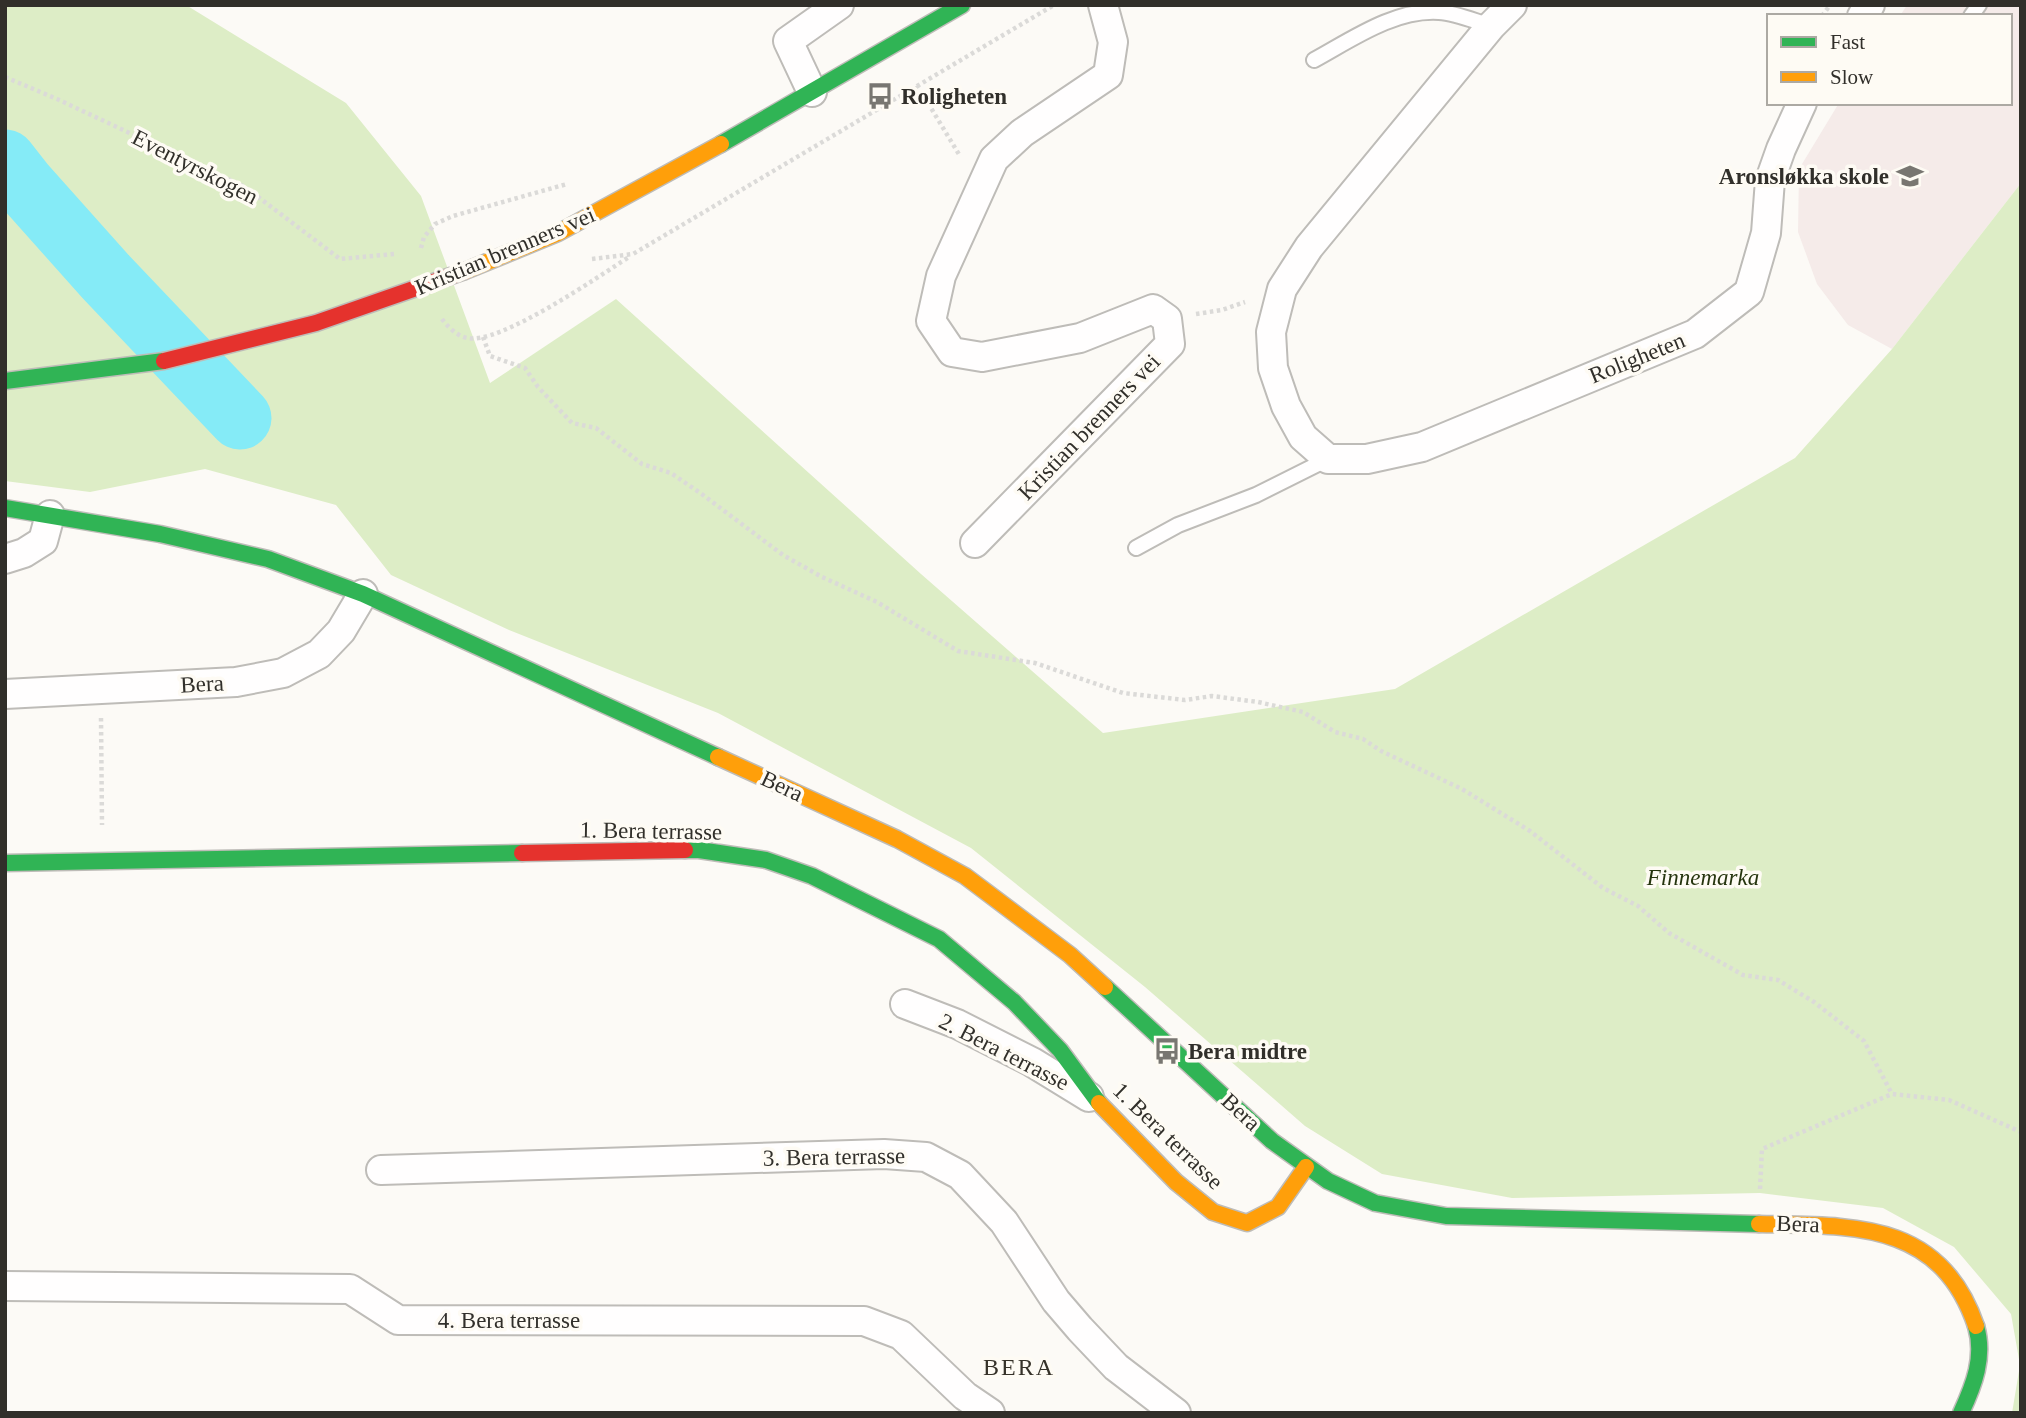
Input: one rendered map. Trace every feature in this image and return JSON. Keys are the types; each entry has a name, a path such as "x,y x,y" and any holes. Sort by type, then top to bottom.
{"street":[{"path":"812,92 788,41 839,5"},
{"name":"Kristian brenners vei","path":"5,381 164,361 316,323 465,271 558,233 685,165 962,5"},
{"name":"Kristian brenners vei","path":"975,543 1170,344 1167,319 1153,309 1080,338 982,357 952,352 931,320 941,276 994,159 1022,133 1108,75 1114,42 1103,5"},
{"path":"1328,459 1303,437 1286,406 1273,368 1270,332 1282,289 1309,247 1491,26 1512,5"},
{"name":"Roligheten","path":"1328,459 1367,459 1422,447 1695,334 1749,292 1766,233 1770,180 1801,105"},
{"name":"Bera","path":"5,508 160,534 268,559 363,594 897,839 965,876 1069,955 1272,1141 1306,1167 1350,1193 1389,1207 1446,1216 1846,1226 1884,1233 1919,1251 1950,1275 1968,1300 1979,1333 1979,1367 1969,1402 1961,1413"},
{"path":"5,559 43,541 50,514"},
{"name":"Bera","path":"5,694 236,682 283,673 319,654 341,631 363,594"},
{"name":"1. Bera terrasse","path":"5,863 699,850 766,860 812,876 939,939 1014,1002 1060,1050 1100,1104 1176,1182 1213,1212 1247,1223 1278,1207 1306,1167"},
{"name":"2. Bera terrasse","path":"905,1004 957,1024 1032,1062 1100,1104"},
{"name":"3. Bera terrasse","path":"381,1170 884,1154 926,1157 960,1175 1004,1222 1056,1301 1080,1329 1116,1367 1176,1413"},
{"name":"4. Bera terrasse","path":"5,1286 350,1289 398,1320 864,1321 901,1335 965,1396 990,1413"}],"lane":[{"path":"1314,60 1386,22 1416,14 1438,12 1491,26"},
{"name":"Roligheten","path":"1136,548 1178,525 1256,495 1328,459"}],"path":[{"path":"591,259 633,254 1054,5"},
{"name":"Eventyrskogen","path":"5,77 245,187 340,258 407,253"},
{"path":"917,85 937,120"},
{"path":"1167,319 1222,310 1282,289"},
{"path":"482,337 490,356 525,368 538,387 572,423 596,428 642,464 671,473 783,555 822,577 877,602 958,651 1035,663 1123,693 1185,700 1212,696 1303,712 1335,732 1363,739 1381,751 1462,789 1530,831 1603,888 1639,906 1669,933 1743,975 1777,981 1814,1002 1864,1041 1892,1094"},
{"path":"102,745 102,861"},
{"path":"1758,1223 1762,1149 1892,1094 1949,1100 2021,1132"}],"shaded area":[{"name":"Aronsløkka skole","path":"1907,5 2021,5 2021,183 1892,349 1848,325 1817,284 1798,232 1799,169 1838,105 2012,105 2012,14 1901,14"}],"green space":[{"name":"Finnemarka","path":"5,5 186,5 346,103 421,196 490,383 616,299 921,574 1103,733 1395,689 1795,458 1892,349 2021,183 2021,1413 2012,1413 2020,1365 2011,1314 1954,1247 1883,1208 1760,1193 1512,1198 1382,1174 1305,1126 1145,987 971,848 718,713 509,630 391,575 336,505 205,469 90,492 5,481"}],"waterway":[{"path":"5,161 106,277 240,418"}],"traffic: fast":[{"path":"721,144 962,5"},
{"path":"5,381 164,361"},
{"path":"5,508 160,534 268,559 363,594 718,757"},
{"path":"685,850 766,860 812,876 939,939 1014,1002 1060,1050 1099,1103"},
{"path":"5,863 522,853"},
{"path":"1105,987 1272,1141 1328,1181 1375,1203 1446,1216 1759,1224"},
{"path":"1961,1413 1979,1360 1976,1326"}],"traffic: slow":[{"path":"465,271 558,233 721,144"},
{"path":"718,757 897,839 965,876 1070,955 1105,987"},
{"path":"1099,1103 1176,1182 1213,1212 1247,1223 1278,1207 1306,1167"},
{"path":"1759,1224 1859,1229 1889,1236 1916,1248 1940,1266 1960,1291 1976,1326"}],"traffic: jam":[{"path":"164,361 316,323 465,271"},
{"path":"522,853 685,850"}],"place":[{"name":"Roligheten","path":"880,96"},
{"name":"Aronsløkka skole","path":"1910,176"},
{"name":"Bera midtre","path":"1167,1051"}],"district":[{"name":"BERA","path":"1019,1367"}]}
